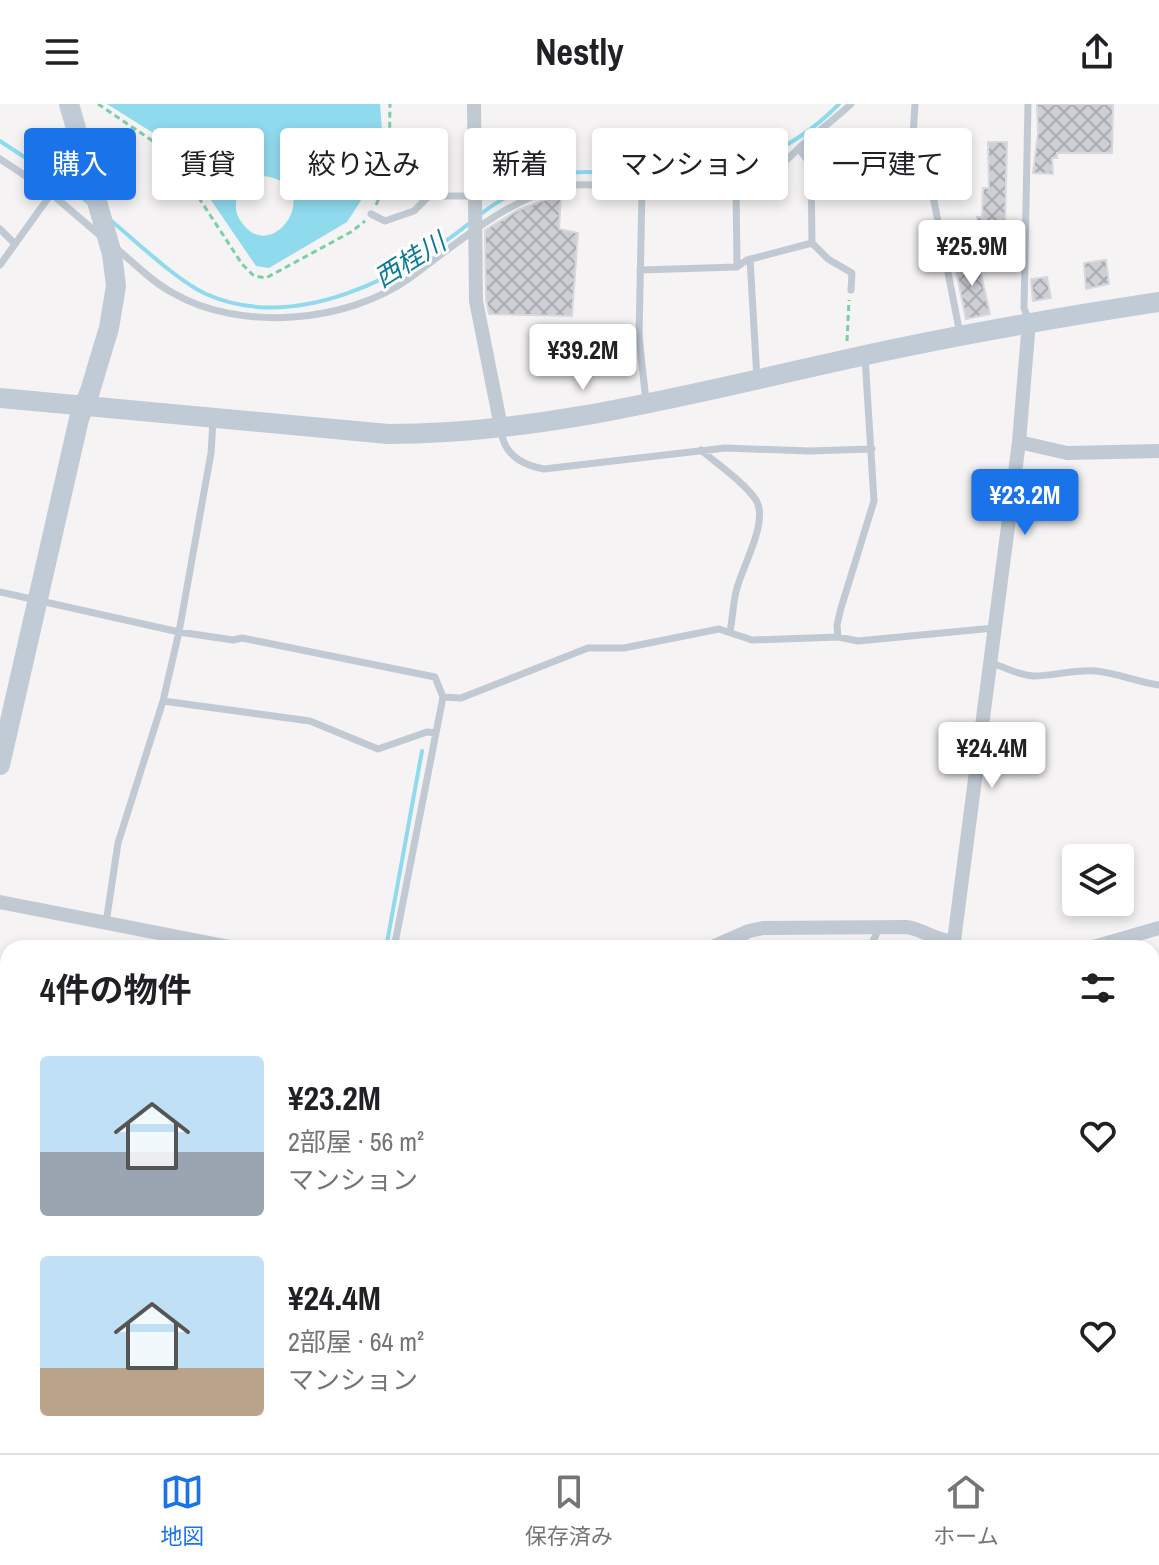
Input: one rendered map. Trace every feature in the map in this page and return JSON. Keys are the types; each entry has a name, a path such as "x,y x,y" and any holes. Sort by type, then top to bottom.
{"street":[{"path":"0,765 84,405 114,302 115,276 107,239 69,104"},
{"path":"474,104 474,128"},
{"path":"473,200 478,315 501,427"},
{"path":"0,398 388,434 428,434 501,427 646,403 757,381 856,352 1159,302"},
{"path":"954,940 1019,442 1029,322"},
{"path":"1019,442 1067,453 1159,451"},
{"path":"0,902 194,940"},
{"path":"727,940 763,928 880,926 918,928 941,940"},
{"path":"1132,940 1159,928"}],"lane":[{"path":"788,160 851,104"},
{"path":"915,104 913,136 933,196 960,336"},
{"path":"1028,104 1024,308 1029,322"},
{"path":"799,149 811,170 812,243 828,259 852,273 851,290"},
{"path":"0,159 24,175"},
{"path":"58,200 170,292 197,305 234,316 275,317 336,310 382,293 406,280 517,202 557,187 592,185"},
{"path":"371,214 381,221 390,221 414,211 429,196 464,198"},
{"path":"0,265 46,200"},
{"path":"642,200 639,337 646,403"},
{"path":"736,200 737,267"},
{"path":"0,229 14,243"},
{"path":"640,270 737,267 750,259 812,243"},
{"path":"750,259 757,381"},
{"path":"838,637 841,608 874,501 872,449 856,352"},
{"path":"106,923 118,843 163,701 179,632 211,453 213,418"},
{"path":"501,427 502,436 513,456 530,466 544,469 701,450 872,449"},
{"path":"701,450 747,490 757,502 761,514 736,590 730,631"},
{"path":"0,592 179,632 233,640 242,638 435,677 443,697 396,940"},
{"path":"443,697 461,698 588,648 624,648 719,629 752,640 838,637 858,641 994,628"},
{"path":"990,662 1019,674 1034,676 1072,670 1100,671 1159,685"},
{"path":"163,701 310,721 378,749 427,732 436,733"},
{"path":"874,940 880,926"}],"path":[{"path":"98,104 169,152 242,264 254,276 266,278 351,232 371,214 389,175 390,104"},
{"path":"851,290 856,352"}],"water":[{"path":"107,104 380,104 382,128 280,128 280,181 264,176 264,128 152,128 152,132"},
{"path":"211,200 236,200 242,223 255,234 268,235 280,229 289,219 293,200 361,200 347,222 269,268 256,266"}],"building":[{"path":"1037,104 1113,104 1112,153 1057,153 1057,158 1052,158 1053,174 1033,173 1038,133"},
{"path":"988,142 1007,142 1005,224 1012,224 1013,245 976,244 977,217 982,217 983,188 989,188"},
{"path":"545,200 561,200 559,229 578,233 572,316 489,314 485,230 518,210"},
{"path":"977,256 990,314 966,319 954,261"},
{"path":"1106,260 1109,284 1086,289 1084,263"},
{"path":"1047,277 1051,298 1033,301 1031,279"}],"waterway":[{"name":"西桂川","path":"478,216 528,186 570,173 593,172 657,179 708,173 756,160 799,137 839,104"},
{"name":"西桂川","path":"0,141 90,204"},
{"name":"西桂川","path":"109,219 169,270 206,294 240,305 276,307 311,303 346,294 381,279 413,262 471,222"},
{"path":"387,940 422,751"}]}
